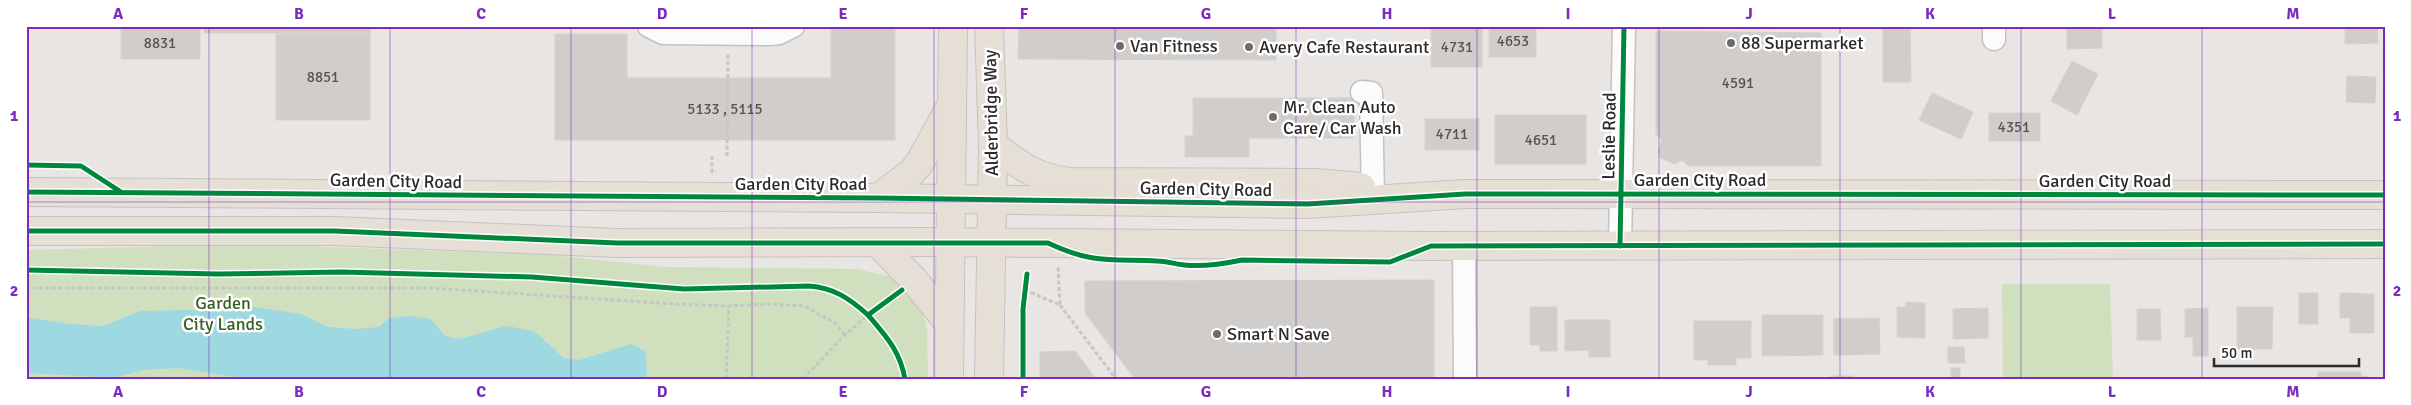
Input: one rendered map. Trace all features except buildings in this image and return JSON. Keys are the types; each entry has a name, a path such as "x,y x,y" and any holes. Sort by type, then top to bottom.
{"main road":[{"name":"Alderbridge Way","path":"949,379 954,101 953,26"},
{"name":"Alderbridge Way","path":"989,26 993,145 989,379"},
{"path":"878,198 910,174 919,164 954,101"},
{"path":"993,145 1022,168 1051,180 1071,182 1316,183 1373,194"},
{"name":"Garden City Road","path":"26,192 878,198 1308,204 1373,194 1419,196 1621,194 2385,195"},
{"path":"26,231 336,231 617,242 951,242 1464,246 2385,244"},
{"path":"877,242 950,323"}],"street":[{"path":"649,26 663,33 728,34 780,33 793,26"},
{"name":"Leslie Road","path":"1620,246 1624,26"},
{"path":"1362,92 1371,93 1373,194"},
{"path":"1464,246 1465,379"}],"path":[{"path":"727,156 728,34"},
{"path":"712,156 712,172 719,172"},
{"path":"1058,266 1060,305"},
{"path":"1024,300 1025,284"},
{"path":"26,288 432,288 729,306 767,304 804,306 834,323 844,335"},
{"path":"1025,290 1060,305 1116,379"},
{"path":"726,379 729,306"},
{"path":"862,310 874,322"},
{"path":"803,379 844,335 875,310"}],"green space":[{"name":"Garden City Lands","path":"174,246 300,246 551,255 666,267 856,269 889,276 922,309 927,328 928,379 26,379 26,250"},
{"path":"2002,284 2110,284 2113,379 2003,379"}],"water":[{"path":"254,307 301,314 328,327 356,329 379,327 389,318 410,316 431,319 445,336 459,339 506,326 534,331 564,358 579,360 631,344 645,351 647,370 645,379 246,379 178,368 144,370 113,378 26,373 26,317 70,324 103,326 140,311 189,310 222,312"}],"cycle path":[{"path":"1620,246 1624,26"},
{"path":"26,165 81,166 121,192"},
{"path":"26,192 878,198 1308,204 1465,194 2385,195"},
{"path":"26,231 335,231 617,243 1048,243 1063,250 1102,259 1160,261 1199,266 1242,260 1390,262 1431,246 2385,244"},
{"path":"26,270 218,274 341,272 532,277 684,289 809,286 826,289 841,295 868,315 902,290"},
{"path":"1023,379 1023,309 1027,274"},
{"path":"868,315 896,352 905,379"}],"place":[{"name":"88 Supermarket","path":"1731,43"},
{"name":"Van Fitness","path":"1120,46"},
{"name":"Avery Cafe Restaurant","path":"1249,47"},
{"name":"Mr. Clean Auto Care/ Car Wash","path":"1273,117"},
{"name":"Smart N Save","path":"1217,334"}]}
